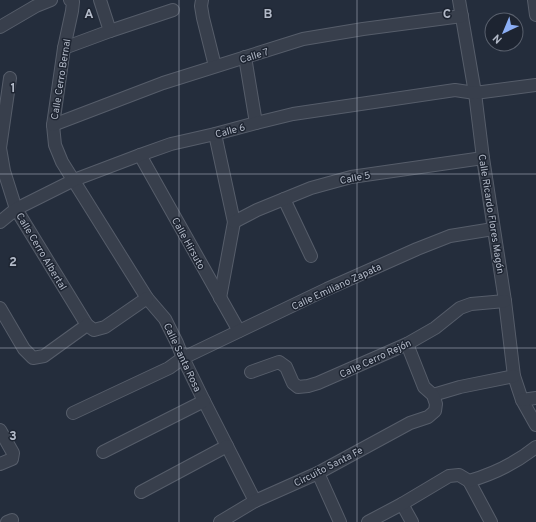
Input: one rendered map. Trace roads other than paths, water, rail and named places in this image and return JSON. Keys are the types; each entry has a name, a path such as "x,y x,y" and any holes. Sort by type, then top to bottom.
{"street":[{"path":"0,27 36,6 51,0"},
{"name":"Calle Cerro Bernal","path":"70,0 73,2 72,11 64,48 53,125 55,145 62,162 74,180"},
{"path":"100,0 110,31"},
{"path":"202,0 201,6 203,18 215,66"},
{"name":"Calle Ricardo Flores Magón","path":"459,0 475,93 493,230 505,301 514,376 522,400 536,425"},
{"path":"534,0 536,15"},
{"path":"64,48 173,10"},
{"name":"Calle 7","path":"53,125 163,83 303,39 363,29 462,16"},
{"path":"245,57 256,123"},
{"name":"Calle Cerro Albertal","path":"10,78 0,148 4,170 16,209 87,325"},
{"name":"Calle 6","path":"0,222 16,209 74,180 171,144 293,114 455,90 475,93 536,85"},
{"path":"215,134 234,222 220,298"},
{"name":"Calle Hirsuto","path":"140,155 239,331"},
{"name":"Calle 5","path":"234,222 257,210 311,188 351,177 483,158"},
{"name":"Calle Santa Rosa","path":"74,180 147,298 165,319 204,401 255,501"},
{"path":"284,199 310,256"},
{"name":"Calle Emiliano Zapata","path":"73,413 169,368 183,358 327,289 417,249 450,236 493,230"},
{"path":"0,308 24,349 33,358 44,356 87,325 94,330 105,327 147,298"},
{"name":"Calle Cerro Rejón","path":"251,372 279,362 286,367 293,383 298,387 308,386 406,344 436,328 460,308 471,304 505,301"},
{"path":"406,344 424,386 433,395 460,387 514,376"},
{"name":"Circuito Santa Fe","path":"220,522 255,501 318,473 428,416 435,411 436,404 433,395"},
{"path":"522,400 536,398"},
{"path":"103,452 204,401"},
{"path":"0,430 14,453 12,459 0,464"},
{"path":"141,492 227,446"},
{"path":"468,481 485,476 507,466 536,447"},
{"path":"318,473 340,522"},
{"path":"368,522 449,476 459,475 468,481 491,522"},
{"path":"402,504 412,522"}]}
